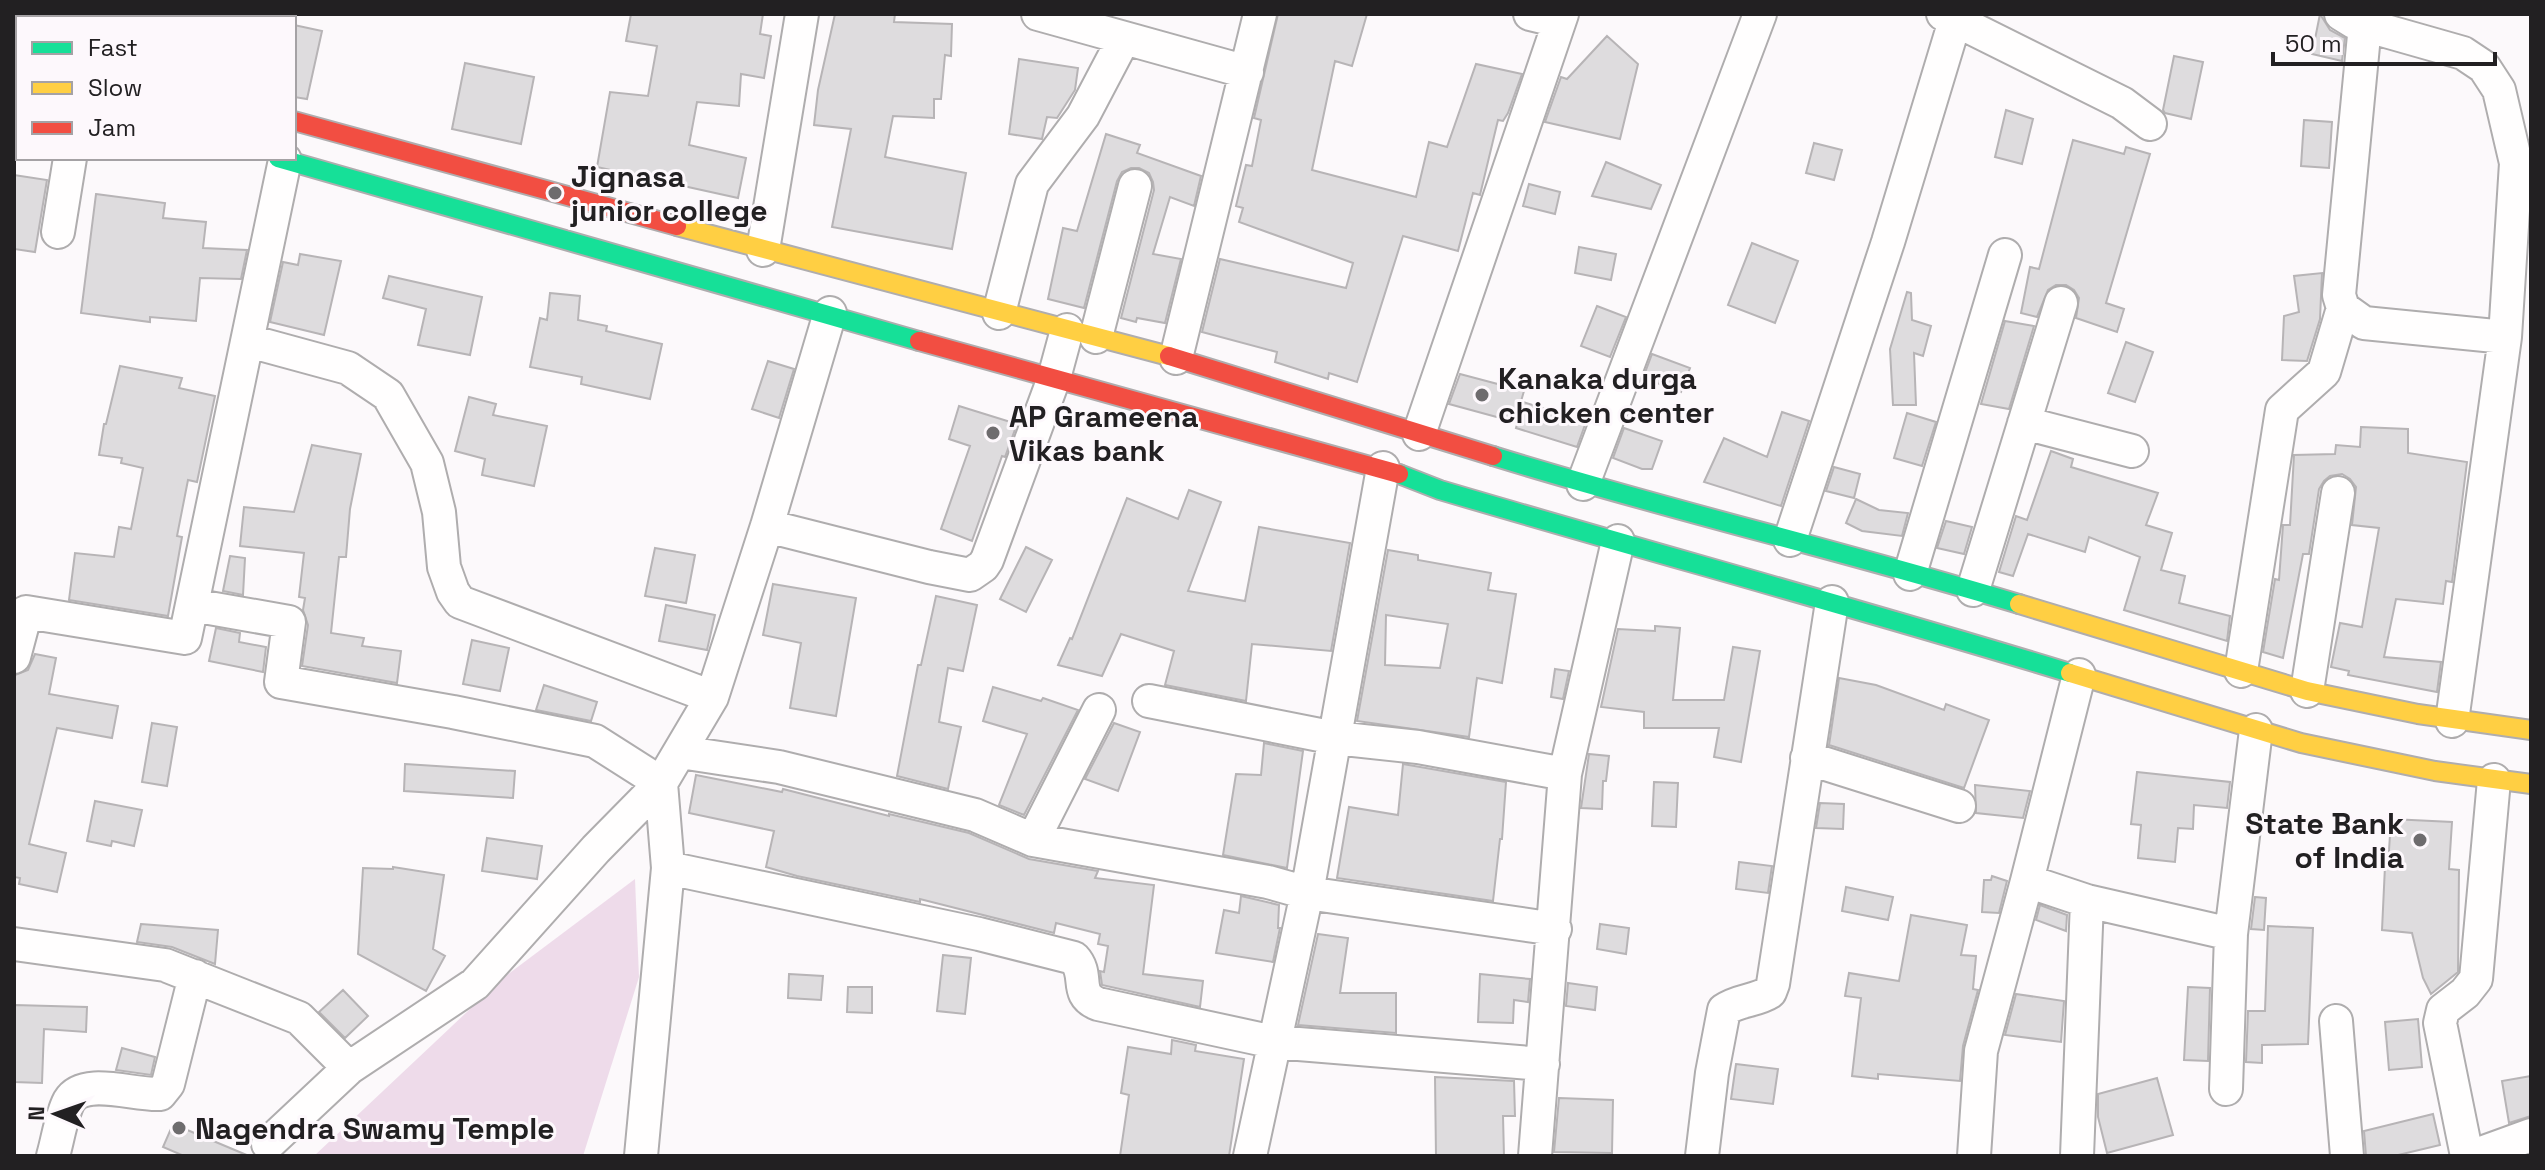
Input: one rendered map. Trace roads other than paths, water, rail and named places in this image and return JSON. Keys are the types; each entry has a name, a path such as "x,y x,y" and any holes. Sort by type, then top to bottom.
{"highway":[{"path":"296,122 830,313 1383,468 1440,490 1832,602 2301,743 2494,780 2531,784"},
{"path":"287,160 549,213 763,250 1176,358 1583,484 1973,590 2307,691 2452,721 2531,730"}],"street":[{"path":"763,250 802,14"},
{"path":"1176,358 1260,14"},
{"path":"1583,484 1760,14"},
{"path":"1053,16 1247,72"},
{"path":"1419,434 1550,16"},
{"path":"1790,540 1888,242 1952,16 2122,103 2150,124"},
{"path":"2241,671 2282,410 2324,372 2343,308 2339,295 2353,19 2463,53 2484,67 2499,90 2524,165 2505,337 2452,721"},
{"path":"999,313 1032,184 1083,116 1124,38"},
{"path":"58,232 70,160"},
{"path":"14,657 20,613 185,638 249,341 282,160"},
{"path":"767,526 970,575 983,566 1054,378 1082,334 1135,186"},
{"path":"1910,574 2005,255"},
{"path":"1973,590 2061,303"},
{"path":"2343,308 2364,323 2505,337"},
{"path":"268,1144 349,1068 475,984 596,849 661,783 712,697 830,313"},
{"path":"249,341 348,368 388,395 427,463 439,512 444,567 460,602 712,697"},
{"path":"2024,423 2132,451"},
{"path":"1250,1156 1307,893 1383,468"},
{"path":"2307,691 2338,493"},
{"path":"1535,1156 1565,774 1618,541"},
{"path":"1702,1156 1712,1073 1724,1010 1732,1004 1760,999 1770,992 1773,984 1832,602"},
{"path":"192,605 289,622 281,682 595,741 661,783"},
{"path":"1974,1156 1981,1051 2079,675"},
{"path":"1149,701 1335,738 1418,747 1565,774"},
{"path":"1033,840 1099,710"},
{"path":"2226,1089 2231,934 2256,730"},
{"path":"680,752 779,767 975,815 1033,840 1268,882 1307,893 1555,929"},
{"path":"1807,758 1959,806"},
{"path":"2467,1156 2440,1023 2443,1010 2465,993 2476,979 2494,780"},
{"path":"641,1156 668,868 661,783"},
{"path":"668,868 979,934 1074,958 1081,966 1084,995 1087,1000 1098,1004 1274,1042 1543,1064"},
{"path":"2027,881 2087,901 2231,934"},
{"path":"2077,1156 2087,901"},
{"path":"14,944 165,965 195,976 299,1018 349,1068"},
{"path":"53,1156 70,1099 84,1090 100,1087 145,1095 160,1094 168,1084 195,976"},
{"path":"2336,1021 2347,1156"},
{"path":"2473,1156 2531,1135"}],"place":[{"name":"Jignasa junior college","path":"555,193"},
{"name":"Kanaka durga chicken center","path":"1482,395"},
{"name":"AP Grameena Vikas bank","path":"993,433"},
{"name":"State Bank of India","path":"2420,840"},
{"name":"Nagendra Swamy Temple","path":"179,1128"}]}
